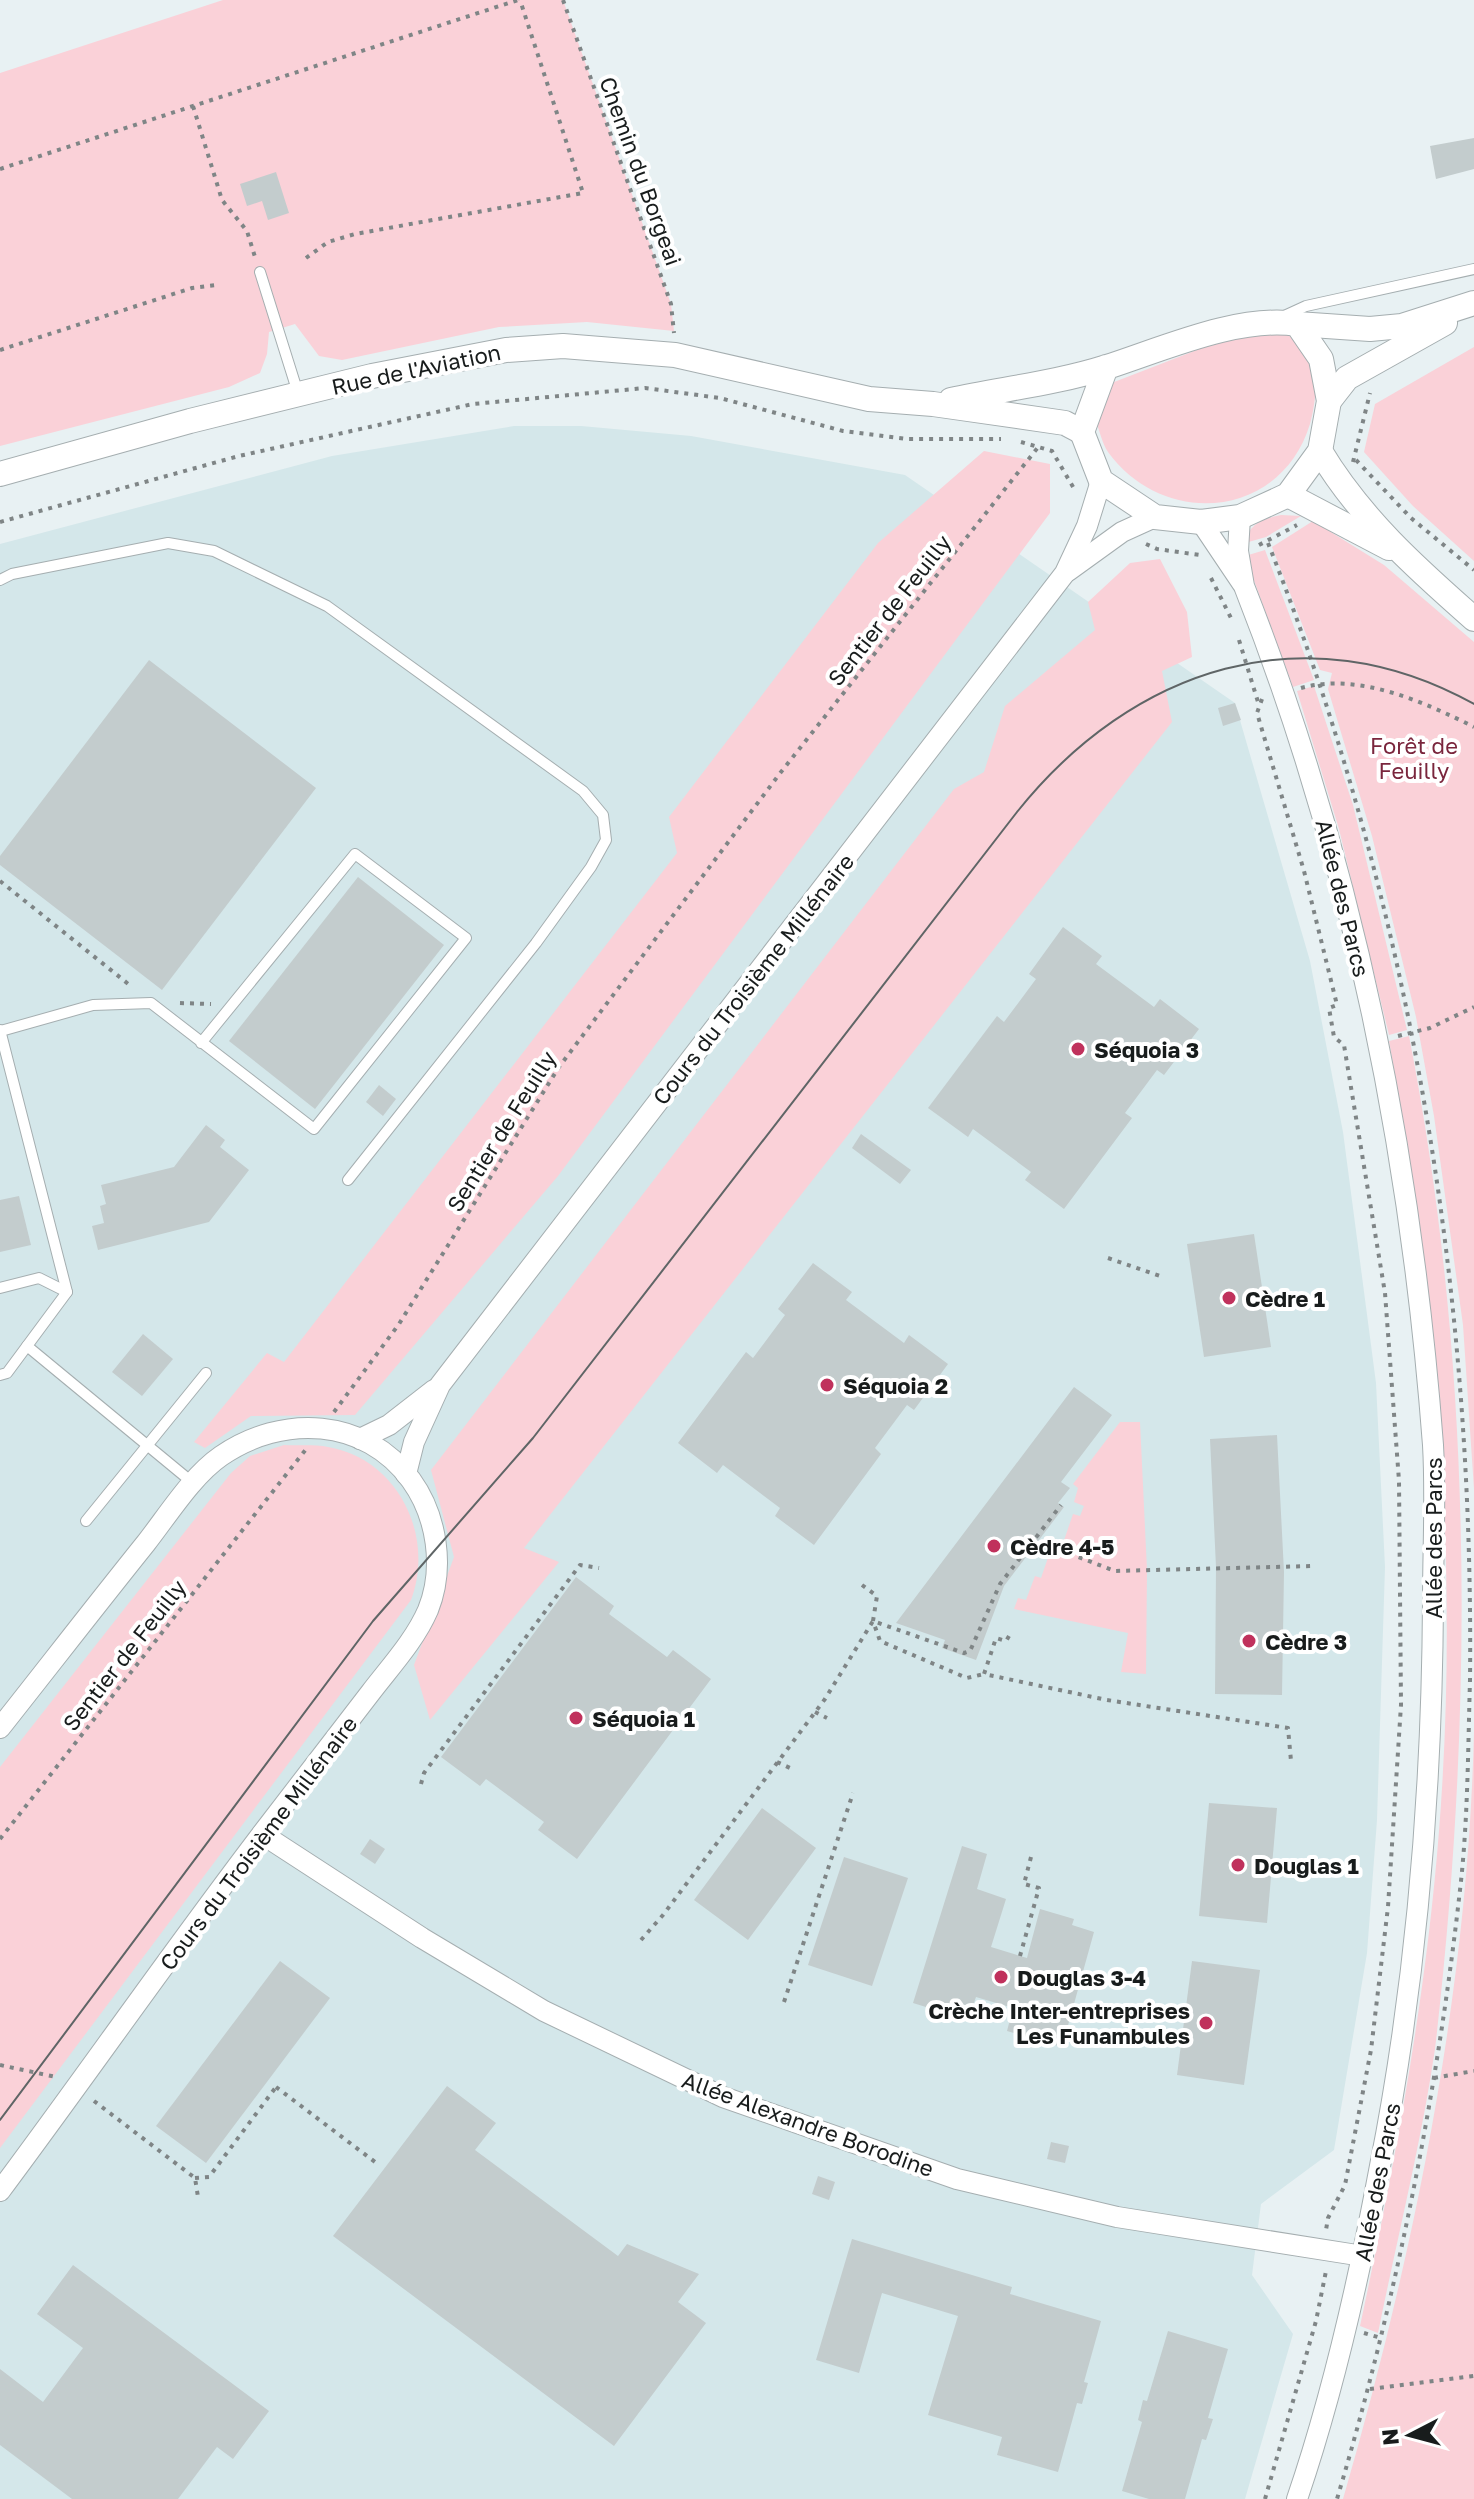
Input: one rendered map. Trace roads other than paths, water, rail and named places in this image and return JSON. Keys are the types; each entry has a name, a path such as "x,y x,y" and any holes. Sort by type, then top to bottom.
{"street":[{"name":"Rue de l'Aviation","path":"933,404 1106,367 1137,355 1286,322 1370,329 1402,326 1474,305"},
{"name":"Rue de l'Aviation","path":"1329,401 1347,378 1474,305"},
{"path":"1106,367 1082,432 1101,481 1155,517 1201,522 1240,517 1288,495 1320,451 1329,401 1321,359 1286,322"},
{"name":"Rue de l'Aviation","path":"0,474 299,395 451,359 506,350 563,346 675,355 869,399 933,404 1065,423 1082,432"},
{"path":"1320,451 1339,483 1401,555 1474,619"},
{"name":"Cours du Troisième Millénaire","path":"406,1474 414,1442 440,1385 1065,573 1093,510 1101,481"},
{"path":"1288,495 1401,555"},
{"name":"Cours du Troisième Millénaire","path":"1065,573 1122,532 1155,517"},
{"name":"Allée des Parcs","path":"1219,553 1240,517"},
{"name":"Allée des Parcs","path":"1201,522 1244,586 1283,693 1327,830 1378,1040 1416,1288 1433,1449 1432,1743 1414,1966 1363,2256 1346,2329 1297,2499"},
{"name":"Cours du Troisième Millénaire","path":"360,1439 397,1420 440,1385"},
{"name":"Cours du Troisième Millénaire","path":"0,1728 194,1484 217,1458 244,1442 281,1429 322,1426 360,1439 384,1453 406,1474 422,1499 434,1535 437,1569 427,1610 413,1638 262,1834 0,2191"},
{"name":"Allée Alexandre Borodine","path":"262,1834 422,1938 544,2011 723,2097 971,2182 1117,2217 1363,2256"}],"lane":[{"path":"1286,322 1306,306 1474,269"},
{"path":"260,272 299,395"},
{"path":"0,580 12,574 168,543 214,551 327,606 583,791 603,815 606,840 591,867 536,943 348,1180"},
{"path":"67,1292 1,1030 93,1005 151,1003 201,1043 314,1129 466,938 355,854 201,1043"},
{"path":"0,1288 39,1278 67,1292"},
{"path":"0,1375 7,1373 67,1292"},
{"path":"27,1346 194,1484"},
{"path":"86,1521 206,1373"}],"tram line":[{"path":"0,2120 373,1621 533,1438 1017,812 1063,762 1113,721 1168,690 1225,669 1285,659 1347,661 1411,676 1474,704"}],"place":[{"name":"Séquoia 3","path":"1078,1049"},
{"name":"Cèdre 1","path":"1229,1298"},
{"name":"Séquoia 2","path":"827,1385"},
{"name":"Cèdre 4-5","path":"994,1546"},
{"name":"Cèdre 3","path":"1249,1641"},
{"name":"Séquoia 1","path":"576,1718"},
{"name":"Douglas 1","path":"1238,1865"},
{"name":"Douglas 3-4","path":"1001,1977"},
{"name":"Crèche Inter-entreprises Les Funambules","path":"1206,2023"}],"park label":[{"name":"Forêt de Feuilly","path":"1414,758"}]}
